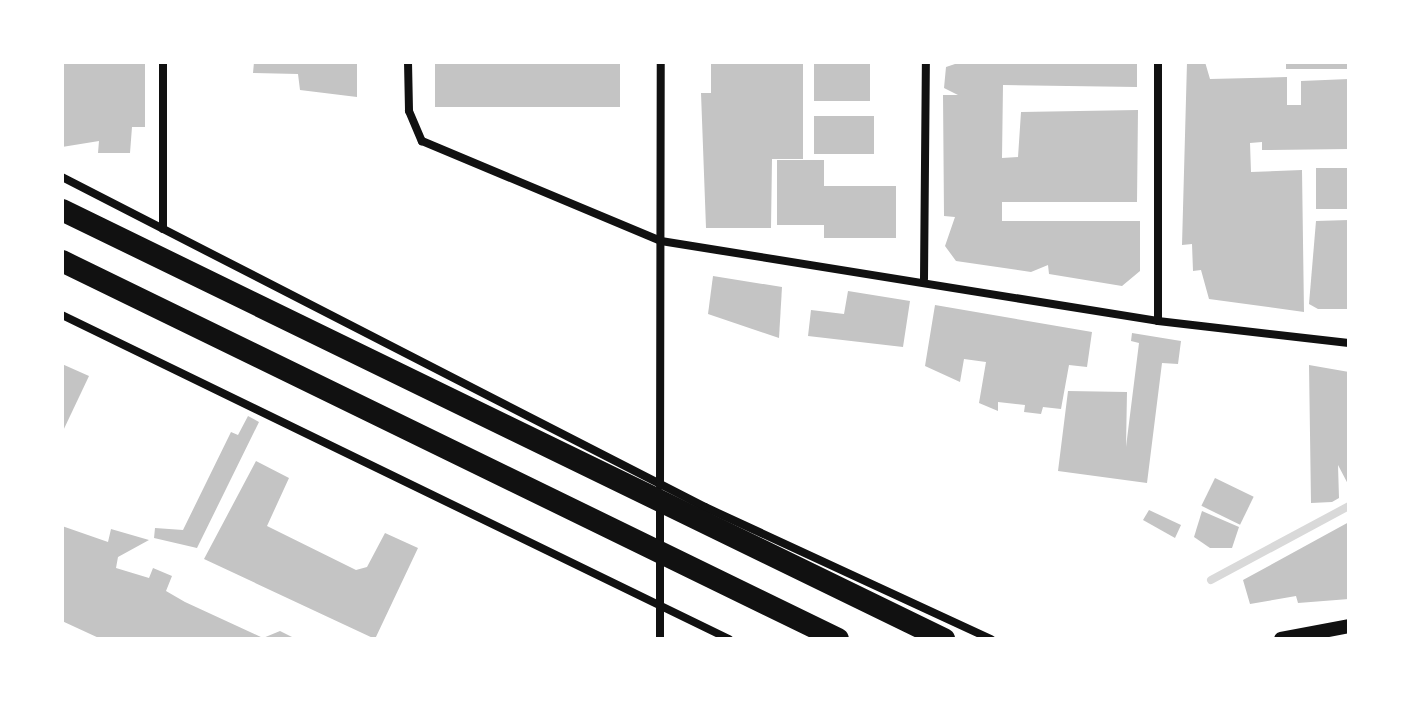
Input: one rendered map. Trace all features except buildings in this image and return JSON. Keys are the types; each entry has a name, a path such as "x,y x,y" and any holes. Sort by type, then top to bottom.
{"highway":[{"path":"62,210 944,639"},
{"path":"62,261 838,639"}],"street":[{"path":"163,62 163,229"},
{"path":"408,62 409,111 422,141 661,241 924,279 1158,321 1349,343"},
{"path":"660,639 661,62"},
{"path":"924,279 926,62"},
{"path":"1158,62 1158,321"},
{"path":"62,177 660,484 991,639"},
{"path":"62,315 729,639"},
{"path":"1281,639 1349,626"}],"waterway":[{"path":"1211,580 1349,506"}]}
